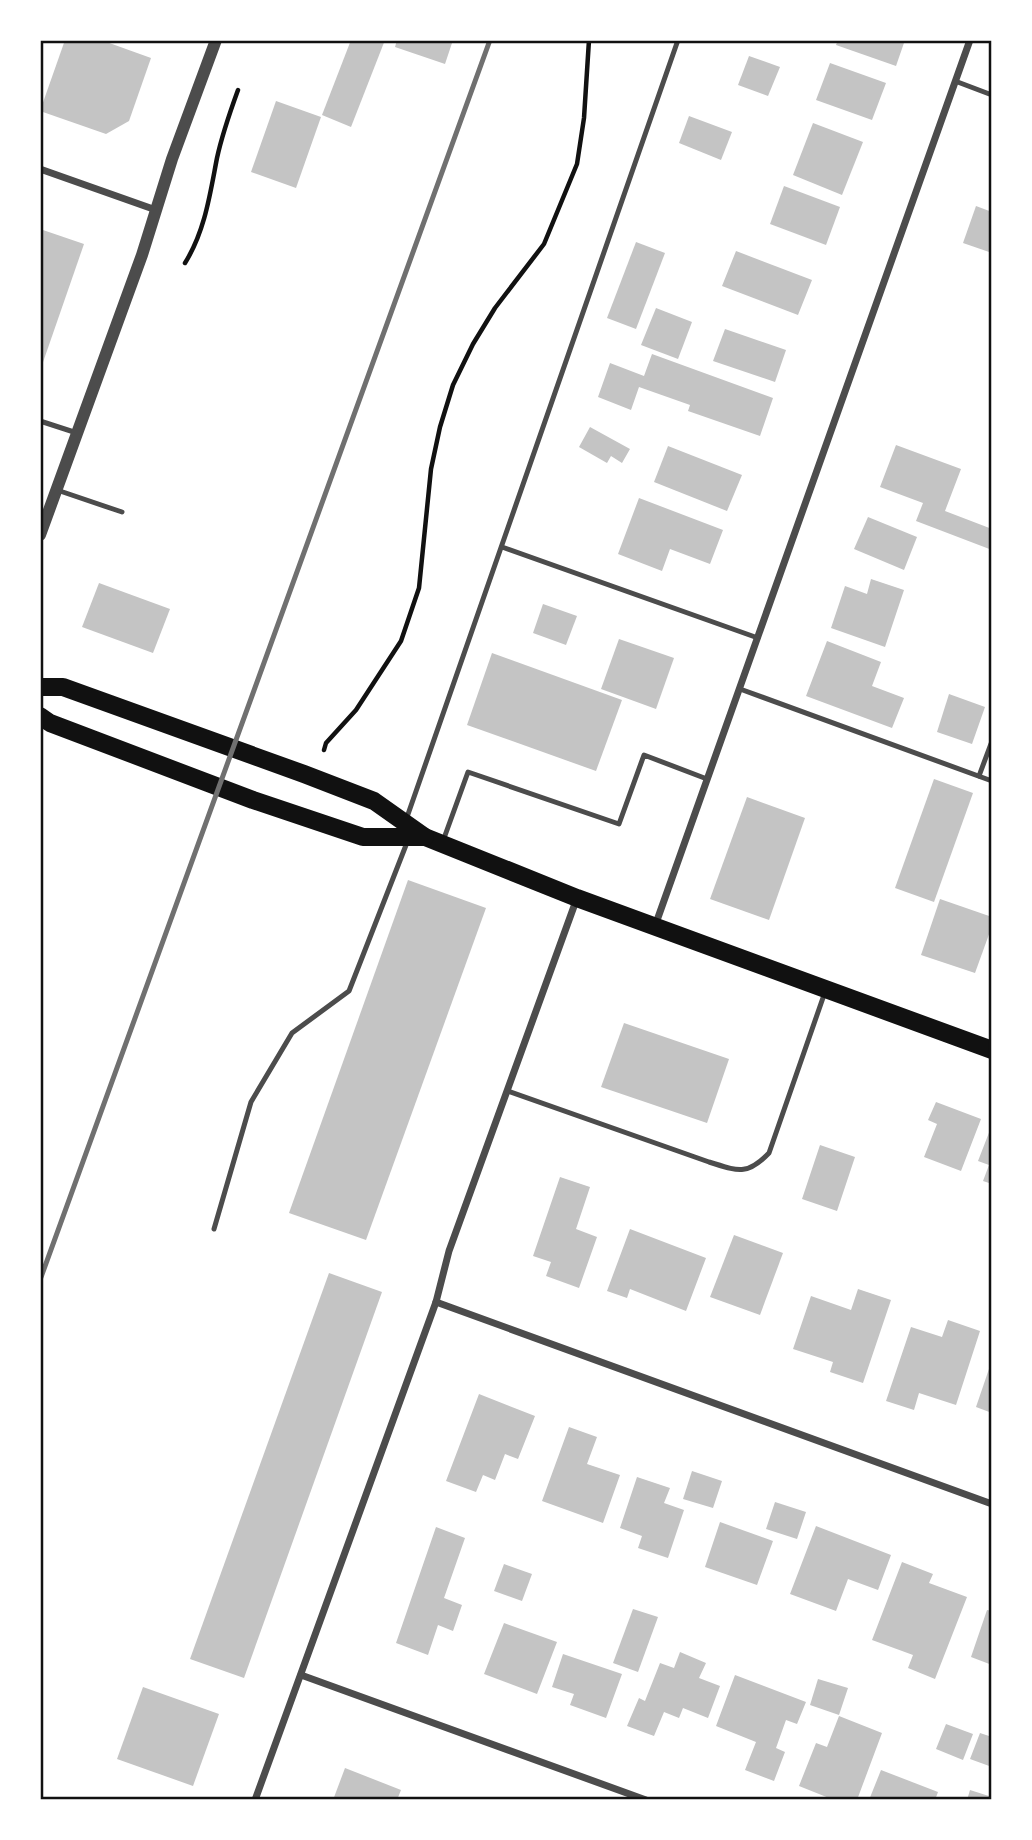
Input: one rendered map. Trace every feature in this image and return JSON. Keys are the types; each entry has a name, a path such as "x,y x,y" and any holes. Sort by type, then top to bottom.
{"main road":[{"path":"40,687 63,687 292,769 374,801 413,832 442,844 577,898 992,1050"},
{"path":"40,716 50,723 220,788 363,837 413,832"}],"street":[{"path":"40,535 216,40"},
{"path":"655,926 970,40"},
{"path":"40,169 156,210"},
{"path":"255,1800 436,1302 449,1251 577,898"},
{"path":"436,1302 992,1504"},
{"path":"301,1675 646,1800"}],"lane":[{"path":"214,1229 251,1102 292,1033 349,991 413,832 502,547 678,40"},
{"path":"955,81 992,95"},
{"path":"40,421 77,433"},
{"path":"57,490 122,512"},
{"path":"502,547 758,638"},
{"path":"740,689 992,780"},
{"path":"979,776 992,740"},
{"path":"442,844 468,772 619,824 644,755 708,779"},
{"path":"508,1090 709,1162 739,1171 755,1167 769,1153 826,989"}],"path":[{"path":"324,750 356,710 401,641 419,588 431,469 453,384 495,308 544,244 577,164 584,118 589,40"},
{"path":"185,263 195,247 202,225 212,192 223,135 238,90"}],"building":[{"path":"65,40 101,40 151,58 129,121 106,134 40,111"},
{"path":"351,40 385,40 351,127 322,115"},
{"path":"397,40 453,40 445,64 395,47"},
{"path":"838,40 905,40 896,66 836,45"},
{"path":"749,56 780,67 768,96 738,85"},
{"path":"830,63 886,83 872,120 816,100"},
{"path":"276,101 321,117 296,188 251,172"},
{"path":"689,116 732,132 721,160 679,143"},
{"path":"813,123 863,142 842,195 793,175"},
{"path":"784,186 840,207 826,245 770,224"},
{"path":"976,206 992,212 992,253 963,243"},
{"path":"40,229 84,244 41,368 40,368"},
{"path":"636,242 665,253 636,329 607,318"},
{"path":"736,251 812,280 798,315 722,286"},
{"path":"656,308 692,322 678,359 641,345"},
{"path":"725,329 786,350 775,382 713,361"},
{"path":"652,354 773,398 760,436 688,411 690,405 639,387 631,410 598,397 610,363 644,376"},
{"path":"590,427 630,449 622,463 611,456 607,463 579,447"},
{"path":"896,445 961,469 945,511 992,529 992,550 916,521 923,503 880,487"},
{"path":"668,446 742,475 727,511 654,482"},
{"path":"639,498 723,530 710,564 670,549 662,571 618,554"},
{"path":"868,517 917,537 904,570 854,549"},
{"path":"871,579 904,590 885,647 831,628 845,586 867,594"},
{"path":"99,583 170,609 153,653 82,627"},
{"path":"543,604 577,616 566,645 533,633"},
{"path":"619,639 674,658 656,709 601,689"},
{"path":"827,641 881,662 872,686 904,698 892,728 806,696"},
{"path":"492,653 622,700 596,771 467,725"},
{"path":"949,694 985,707 972,744 937,732"},
{"path":"934,779 973,793 934,902 895,888"},
{"path":"747,797 805,818 769,920 710,899"},
{"path":"408,880 486,908 366,1240 289,1213"},
{"path":"940,899 992,917 992,926 975,973 921,955"},
{"path":"624,1023 729,1059 707,1123 601,1087"},
{"path":"936,1102 981,1119 961,1171 924,1157 937,1124 928,1120"},
{"path":"990,1130 992,1184 983,1181 989,1165 978,1161"},
{"path":"820,1145 855,1157 837,1211 802,1199"},
{"path":"560,1177 590,1187 576,1229 597,1237 579,1288 546,1276 551,1262 533,1256"},
{"path":"630,1229 706,1258 686,1311 630,1289 627,1298 607,1291"},
{"path":"734,1235 783,1253 760,1315 710,1297"},
{"path":"329,1273 382,1292 244,1678 190,1659"},
{"path":"858,1289 891,1300 863,1383 830,1372 833,1362 793,1349 811,1296 851,1310"},
{"path":"948,1320 980,1331 956,1405 919,1393 914,1410 886,1401 911,1327 942,1337"},
{"path":"992,1363 992,1413 976,1407"},
{"path":"479,1394 535,1416 518,1459 505,1454 495,1480 483,1475 476,1492 446,1481"},
{"path":"569,1427 597,1437 587,1464 620,1475 603,1523 542,1501"},
{"path":"692,1471 722,1481 713,1508 683,1499"},
{"path":"637,1477 670,1488 664,1503 684,1510 668,1558 638,1548 642,1536 620,1528"},
{"path":"775,1502 806,1512 797,1539 766,1529"},
{"path":"720,1522 773,1541 757,1585 705,1567"},
{"path":"816,1526 891,1555 878,1590 848,1579 836,1611 790,1594"},
{"path":"436,1527 465,1538 444,1598 462,1605 453,1631 438,1625 428,1655 396,1643"},
{"path":"902,1562 933,1574 929,1583 967,1597 935,1679 908,1668 913,1655 872,1640"},
{"path":"504,1564 532,1574 522,1601 494,1591"},
{"path":"633,1609 658,1617 638,1672 613,1663"},
{"path":"987,1610 992,1611 992,1665 971,1657"},
{"path":"504,1623 557,1642 537,1694 484,1674"},
{"path":"680,1652 706,1663 699,1678 720,1686 708,1718 683,1708 679,1718 664,1712 654,1736 627,1726 639,1698 645,1701 660,1663 674,1668"},
{"path":"563,1654 622,1674 606,1718 570,1705 574,1694 552,1687"},
{"path":"735,1675 806,1702 797,1724 786,1720 776,1748 785,1752 774,1781 745,1770 756,1742 716,1726"},
{"path":"818,1679 848,1688 839,1715 810,1705"},
{"path":"143,1687 219,1714 193,1786 117,1759"},
{"path":"839,1716 882,1733 857,1800 834,1800 799,1786 816,1743 827,1747"},
{"path":"946,1724 973,1734 963,1760 936,1749"},
{"path":"980,1733 992,1737 992,1767 970,1759"},
{"path":"345,1768 401,1790 397,1800 333,1800"},
{"path":"881,1770 938,1792 935,1800 869,1800"},
{"path":"970,1790 992,1797 992,1800 967,1800"}],"railway":[{"path":"40,1280 490,40"}]}
